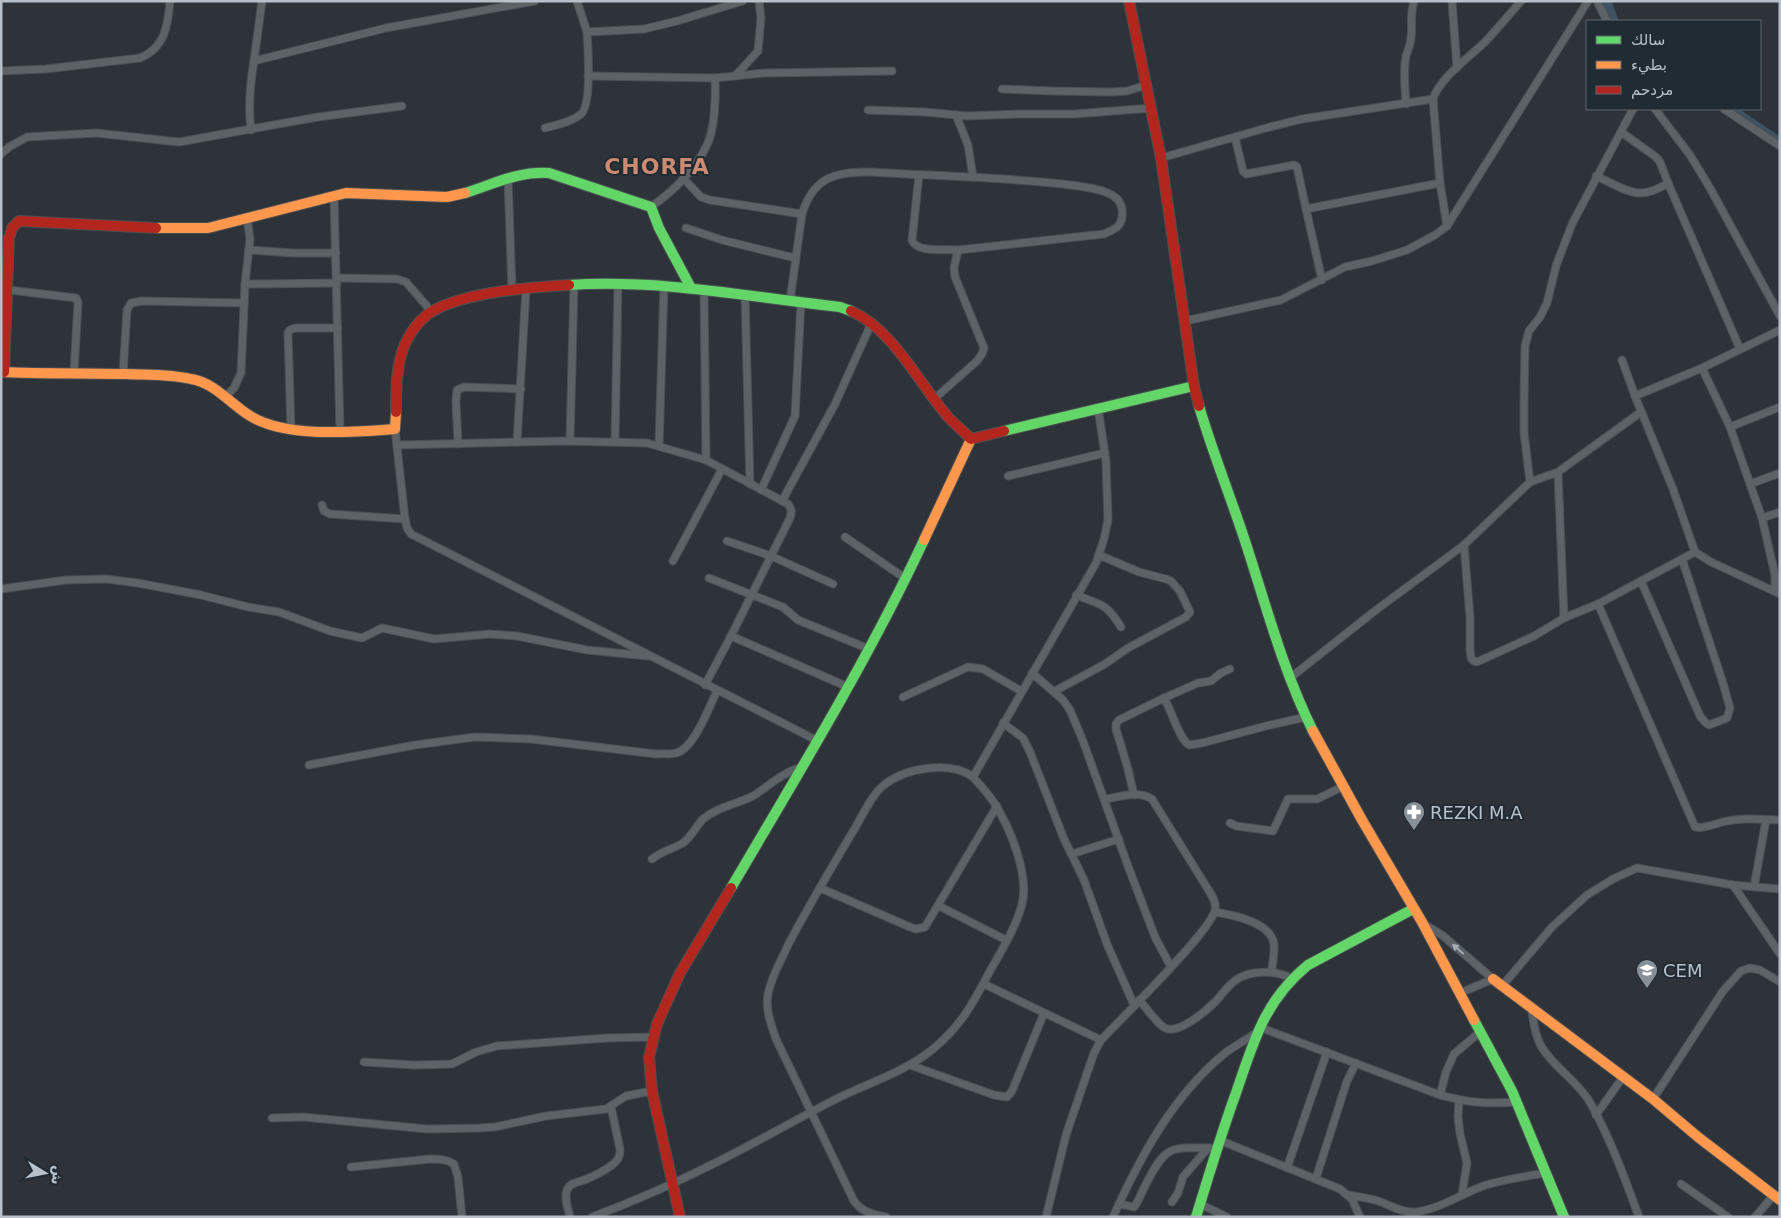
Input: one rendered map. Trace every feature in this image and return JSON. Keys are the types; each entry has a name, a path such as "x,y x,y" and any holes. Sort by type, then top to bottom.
{"main road":[{"path":"1130,2 1161,158 1194,386 1206,430 1232,501 1290,678 1306,717 1362,820 1422,922 1443,965 1496,1060 1517,1102 1564,1217"},
{"path":"691,288 684,271 656,224 651,207 549,173 524,173 467,193 447,197 346,193 208,228 190,229 19,221 11,229 9,238 4,289 2,372 123,374 191,379 211,385 239,410 263,423 291,430 395,429 395,398 400,361 407,339 419,322 431,311 450,303 512,290 560,284 664,285 840,307 856,312 883,332 949,418 971,439"},
{"path":"971,439 1194,386"},
{"path":"680,1217 652,1090 649,1057 653,1038 666,1002 680,973 803,767 848,687 906,579 971,439"},
{"path":"1196,1217 1215,1145 1258,1030 1281,989 1291,978 1315,961 1414,909"},
{"path":"1493,979 1777,1197"}],"street":[{"path":"1,71 46,69 140,58 149,54 161,42 168,18 170,1"},
{"path":"251,130 249,115 250,92 262,1"},
{"path":"254,61 386,28 535,1"},
{"path":"544,128 576,117 584,111 587,103 587,32 577,1"},
{"path":"587,32 644,29 677,21 730,3 743,1"},
{"path":"736,75 758,52 761,18 759,1"},
{"path":"1406,104 1405,67 1412,25 1410,14 1414,1"},
{"path":"1452,1 1457,68"},
{"path":"1447,226 1440,184 1433,99 1436,91 1521,1"},
{"path":"1185,321 1281,300 1345,267 1407,250 1435,235 1447,226 1588,1"},
{"path":"1597,1 1606,20"},
{"path":"588,76 715,78 736,75 892,71"},
{"path":"651,207 669,194 697,162 707,146 713,118 715,78"},
{"path":"1002,88 1111,92 1127,91 1147,85"},
{"path":"1161,158 1302,119 1433,99"},
{"path":"1,154 9,146 27,137 96,133 179,142 318,117 402,106"},
{"path":"868,110 967,116 1074,114 1152,108"},
{"path":"1530,482 1524,433 1525,346 1529,331 1540,317 1546,303 1556,266 1572,224 1632,110"},
{"path":"1656,110 1690,155 1710,188 1780,316"},
{"path":"1726,110 1780,146"},
{"path":"956,115 968,145 973,177"},
{"path":"1621,132 1656,157 1660,162 1740,349"},
{"path":"1234,137 1243,171 1246,174 1294,165 1297,167 1322,280"},
{"path":"790,302 804,206 812,193 832,176 846,172 973,177 1033,180 1084,186 1115,196 1120,203 1123,213 1122,220 1114,230 1104,234 958,250 919,248 913,244 912,240 919,175"},
{"path":"1596,176 1636,194 1646,194 1668,183"},
{"path":"508,178 512,290"},
{"path":"683,178 701,197 710,200 802,214"},
{"path":"1306,209 1440,184"},
{"path":"334,196 340,431"},
{"path":"225,398 234,388 241,373 244,284 250,250 247,217"},
{"path":"686,228 722,240 796,258"},
{"path":"250,250 336,253"},
{"path":"934,399 977,361 984,348 955,277 954,268 958,250"},
{"path":"244,284 397,279 406,282 431,311"},
{"path":"616,442 618,284"},
{"path":"570,441 574,285"},
{"path":"659,445 664,285"},
{"path":"4,289 76,298 78,302 74,373"},
{"path":"518,442 526,289"},
{"path":"704,290 706,460"},
{"path":"746,295 750,484"},
{"path":"123,374 127,310 131,303 142,301 244,303"},
{"path":"761,490 795,416 801,302"},
{"path":"782,501 836,404 872,322"},
{"path":"291,430 288,336 290,330 295,328 338,328"},
{"path":"1634,396 1702,368 1780,330"},
{"path":"1622,360 1634,396 1673,489 1695,552 1711,562 1777,592 1777,575 1762,518 1730,427 1702,368"},
{"path":"458,444 457,390 464,388 520,390"},
{"path":"1730,427 1780,407"},
{"path":"973,777 1099,555 1108,520 1105,453 1098,408"},
{"path":"1290,678 1376,610 1464,546 1530,482 1558,472 1641,412"},
{"path":"395,429 405,519 411,534 818,741"},
{"path":"397,445 570,441 647,443 706,460 782,501 791,508 792,513 705,685"},
{"path":"1008,476 1105,453"},
{"path":"673,561 722,469"},
{"path":"1558,472 1564,618"},
{"path":"1750,484 1780,473"},
{"path":"322,505 324,511 330,514 405,519"},
{"path":"1762,518 1780,512"},
{"path":"845,537 906,579"},
{"path":"727,541 771,556 834,584"},
{"path":"1464,546 1470,617 1470,650 1471,658 1474,661 1482,661 1527,640 1564,618 1598,604 1695,552"},
{"path":"1055,691 1104,664 1128,648 1186,617 1190,612 1180,591 1171,581 1139,572 1099,555"},
{"path":"1641,581 1700,716 1709,725 1727,718 1730,708 1682,560"},
{"path":"709,578 783,608 798,620 868,648"},
{"path":"1,588 66,580 106,579 174,590 279,612 324,629 362,638 382,628 434,639 490,634 517,636 546,643 611,653 648,656"},
{"path":"1076,595 1106,607 1121,627"},
{"path":"1598,604 1695,826 1701,828 1732,820 1780,820"},
{"path":"731,636 848,687"},
{"path":"903,697 968,667 983,669 1021,692"},
{"path":"1134,794 1116,730 1117,721 1198,683 1211,681 1230,669"},
{"path":"1032,673 1055,691 1070,710 1156,937 1171,967"},
{"path":"309,765 406,747 475,737 531,739 656,754 677,753 686,748 692,741 717,691"},
{"path":"1164,698 1173,713 1183,740 1189,745 1306,717"},
{"path":"1004,723 1023,738 1064,839 1087,888 1107,944 1137,1003 1164,1028 1172,1029 1187,1024 1204,1012 1236,980 1252,974 1272,972 1291,978"},
{"path":"652,859 662,851 682,843 692,834 703,819 720,809 751,796 793,769 803,767"},
{"path":"592,1217 672,1184 709,1166 810,1113 837,1098 910,1065 932,1050 958,1026 972,1007 1006,940 1023,900 1023,880 1011,838 997,806 973,777 957,769 917,770 899,775 882,786 864,812 780,961 768,995 768,1012 776,1039 810,1113 854,1201 858,1207 870,1215 886,1217"},
{"path":"1230,823 1273,831 1288,799 1317,799 1344,786"},
{"path":"1046,1217 1066,1135 1087,1071 1101,1040 1171,967 1209,923 1215,912 1214,899 1155,803 1144,795 1134,794 1105,799"},
{"path":"820,888 916,929 925,927 997,806"},
{"path":"1754,887 1766,820"},
{"path":"1072,854 1119,839"},
{"path":"1502,986 1552,927 1588,895 1613,879 1637,868 1733,885 1780,889"},
{"path":"1733,885 1780,954"},
{"path":"938,906 1006,940"},
{"path":"1215,912 1242,918 1268,931 1274,944 1272,972"},
{"path":"1422,922 1442,935 1493,979 1460,993"},
{"path":"1653,1100 1723,991 1741,971 1750,968 1760,970 1780,982"},
{"path":"984,984 1101,1040"},
{"path":"1532,1009 1542,1047 1580,1088 1590,1102 1613,1149 1640,1217"},
{"path":"910,1065 994,1095 1007,1097 1012,1091 1044,1013"},
{"path":"1113,1217 1158,1130 1179,1101 1218,1060 1258,1030 1327,1052 1440,1095 1487,1104 1517,1102"},
{"path":"1440,1095 1446,1072 1454,1054 1480,1032"},
{"path":"364,1062 415,1065 452,1064 476,1052 497,1046 607,1038 653,1038"},
{"path":"1287,1168 1327,1052"},
{"path":"1316,1178 1344,1089 1356,1063"},
{"path":"1596,1115 1623,1077"},
{"path":"272,1118 304,1117 427,1129 495,1127 546,1116 606,1109 626,1096 652,1090"},
{"path":"1459,1100 1460,1134 1467,1163 1462,1195"},
{"path":"570,1217 566,1195 569,1187 572,1184 588,1179 611,1165 618,1160 620,1155 610,1107"},
{"path":"1119,1204 1134,1207 1158,1162 1167,1152 1183,1147 1215,1145 1316,1178 1340,1189 1348,1195 1360,1217"},
{"path":"1172,1202 1178,1193 1182,1177 1215,1145"},
{"path":"351,1167 430,1159 449,1161 454,1164 458,1177 462,1217"},
{"path":"1348,1195 1415,1212 1446,1203 1487,1185 1546,1173"},
{"path":"1681,1184 1728,1217"},
{"path":"1755,1217 1777,1197"},
{"path":"1200,1204 1227,1217"}],"waterway":[{"path":"1607,1 1614,20"},
{"path":"1732,110 1780,142"}],"traffic: fast":[{"path":"465,193 516,176 549,173 651,207 659,228 691,288"},
{"path":"569,285 638,284 705,290 840,307 851,311"},
{"path":"1004,431 1194,386"},
{"path":"1199,406 1285,664 1313,731"},
{"path":"731,888 856,673 924,540"},
{"path":"1196,1217 1220,1139 1255,1039 1262,1023 1281,993 1308,965 1413,909"},
{"path":"1474,1020 1512,1091 1564,1217"}],"traffic: slow":[{"path":"156,228 208,228 346,193 447,197 465,193"},
{"path":"1,372 167,375 183,377 208,385 244,412 267,424 302,431 341,432 395,429 396,412"},
{"path":"924,540 971,439"},
{"path":"1313,731 1362,820 1422,922 1474,1020"},
{"path":"1493,979 1653,1099 1698,1137 1780,1200"}],"traffic: jam":[{"path":"1129,1 1161,158 1194,386 1199,406"},
{"path":"4,372 9,238 12,228 19,221 156,228"},
{"path":"396,412 397,378 402,352 412,332 428,314 458,300 476,296 516,289 569,285"},
{"path":"851,311 866,319 893,344 949,418 971,439 1004,431"},
{"path":"680,1217 652,1091 649,1057 657,1024 680,973 731,888"}],"place":[{"name":"REZKI M.A","path":"1414,831"},
{"name":"CEM","path":"1647,989"}],"district":[{"name":"CHORFA","path":"657,166"}]}
